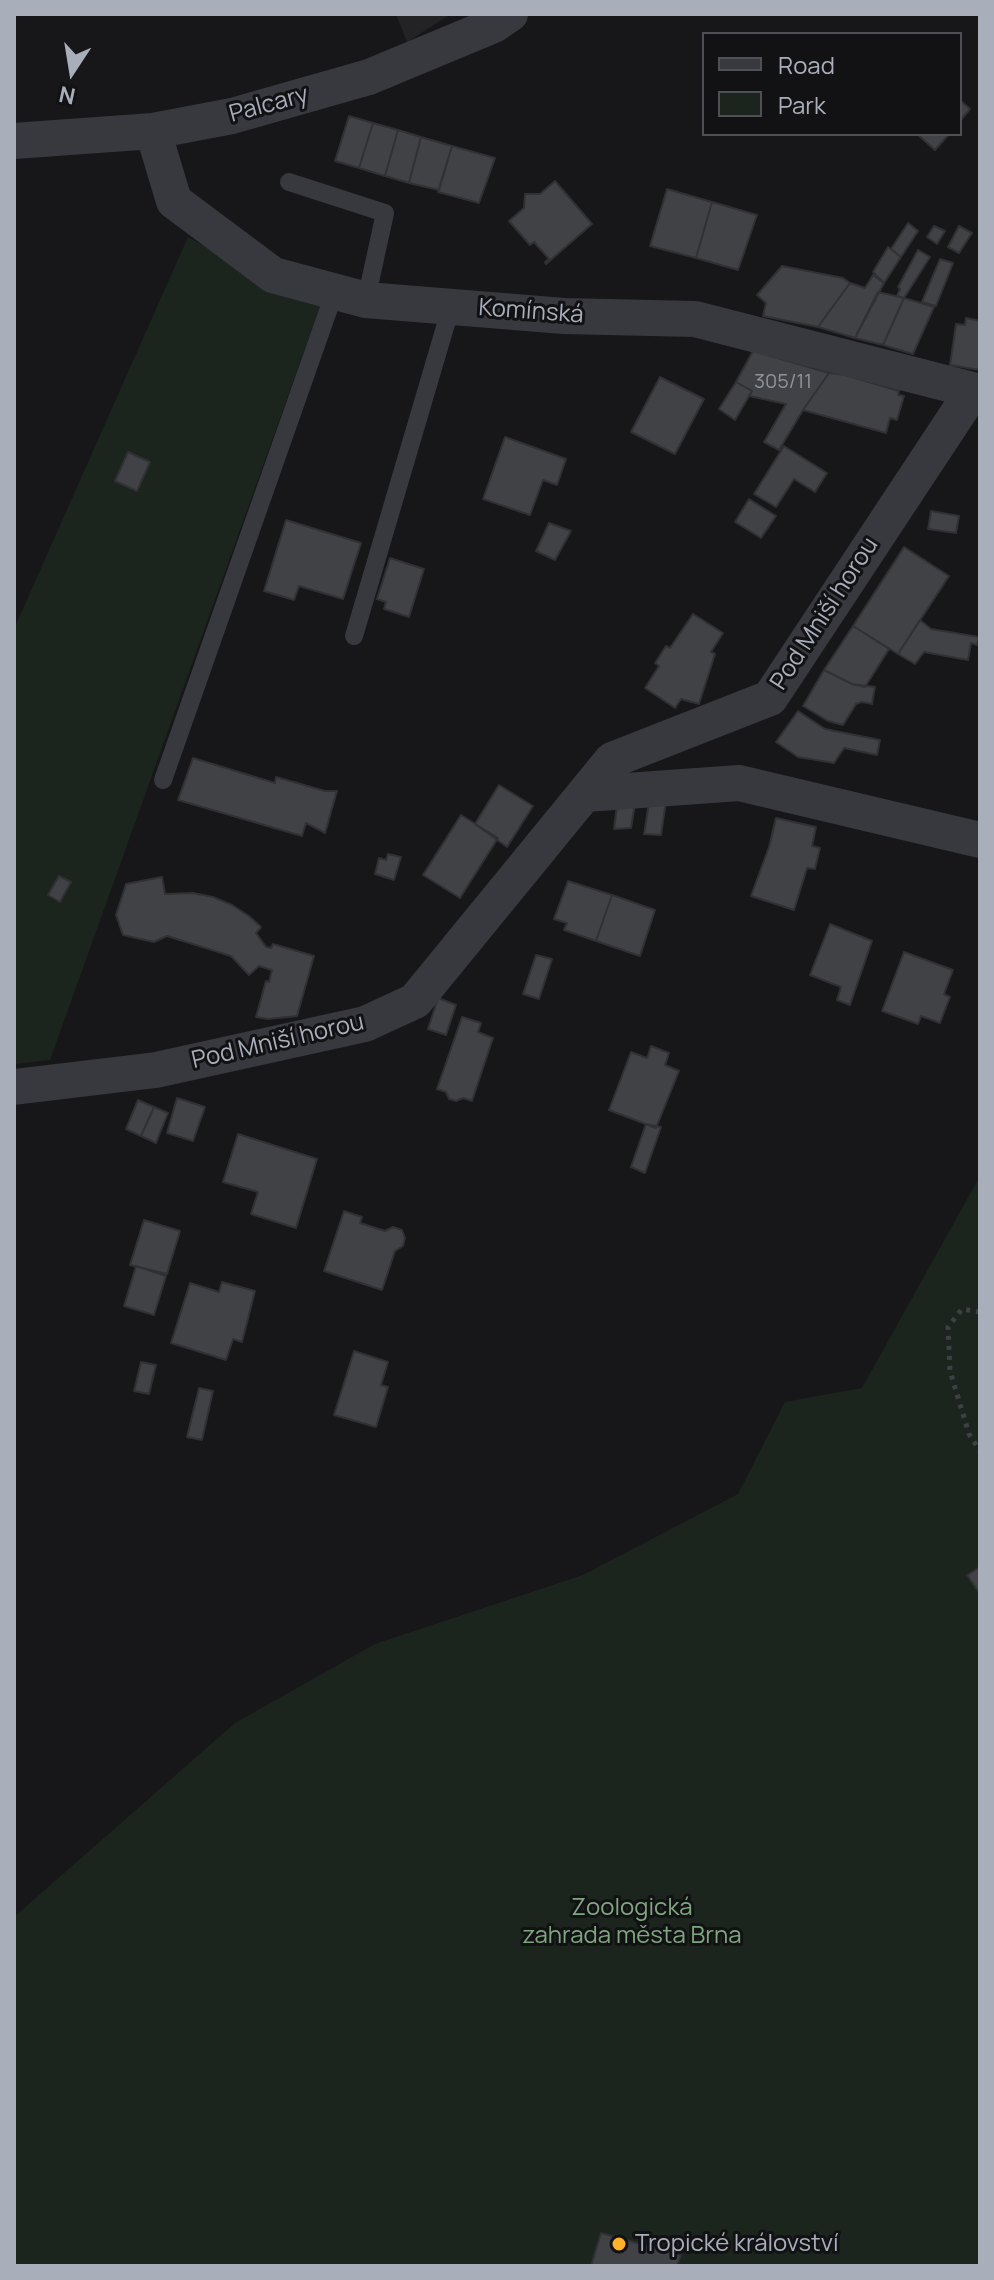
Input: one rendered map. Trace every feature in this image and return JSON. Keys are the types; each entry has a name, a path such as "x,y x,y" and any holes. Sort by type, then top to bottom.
{"street":[{"name":"Palcary","path":"14,141 153,131 232,116 369,77 494,25 510,14"},
{"name":"Komínská","path":"153,131 174,201 273,275 351,295 451,307 564,316 695,319 976,392"},
{"name":"Pod Mniší horou","path":"14,1087 156,1070 365,1024 415,1001 612,760 770,698 976,392"},
{"path":"585,794 739,783 980,840"}],"lane":[{"path":"163,780 385,213 289,182"},
{"path":"354,636 451,307"}],"path":[{"path":"980,1312 962,1309 948,1327 950,1371 969,1434 980,1451"}],"shaded area":[{"path":"396,14 451,14 407,42"}],"green space":[{"path":"188,237 254,275 322,301 50,1060 14,1064 14,629"},
{"name":"Zoologická zahrada města Brna","path":"980,1176 980,2266 14,2266 14,1917 235,1723 375,1644 583,1575 738,1494 785,1402 862,1388"}],"building":[{"path":"962,102 970,109 962,119"},
{"path":"349,116 373,123 359,168 335,161"},
{"path":"373,123 398,130 385,176 359,168"},
{"path":"398,130 421,137 409,183 385,176"},
{"path":"919,136 947,136 935,150"},
{"path":"421,137 452,146 439,190 409,183"},
{"path":"452,146 495,158 479,203 438,192"},
{"path":"555,181 592,224 546,264 549,259 534,242 530,245 509,221 524,208 525,194 540,194"},
{"path":"667,189 712,202 696,258 650,246"},
{"path":"712,202 757,215 738,270 696,258"},
{"path":"908,223 918,231 901,257 891,249"},
{"path":"934,226 945,231 937,244 927,237"},
{"path":"959,226 972,233 959,253 948,247"},
{"path":"888,247 901,257 884,283 873,272"},
{"path":"918,250 930,257 904,298 897,296 898,287"},
{"path":"940,259 953,263 936,306 922,302"},
{"path":"782,266 843,278 850,283 818,327 763,316 766,303 757,295"},
{"path":"873,275 884,283 855,338 818,327 850,283 865,288"},
{"path":"878,292 904,298 883,345 855,338"},
{"path":"904,298 934,307 913,354 883,345"},
{"path":"966,318 980,321 980,370 950,365 956,324 965,325"},
{"path":"753,351 829,373 779,450 764,442 786,404 749,396 752,391 736,382"},
{"path":"829,373 899,391 898,395 904,396 897,420 890,418 886,433 803,410"},
{"path":"660,377 704,399 675,454 631,432"},
{"path":"736,382 752,391 735,420 719,409"},
{"path":"505,437 566,459 557,485 543,480 530,515 483,499"},
{"path":"784,446 827,473 815,492 794,479 776,507 754,494"},
{"path":"128,452 150,462 137,491 115,481"},
{"path":"749,499 776,516 761,538 735,522"},
{"path":"931,511 959,516 956,533 928,529"},
{"path":"286,520 361,543 343,599 299,586 294,600 264,591"},
{"path":"549,523 571,531 555,560 536,551"},
{"path":"904,547 949,576 898,654 853,626"},
{"path":"390,558 424,569 409,617 384,609 386,602 377,599"},
{"path":"693,614 723,633 711,652 715,654 699,704 681,699 675,708 645,688 659,666 655,663 666,646 670,648"},
{"path":"920,620 931,629 979,637 977,645 971,643 968,660 924,652 915,664 898,654"},
{"path":"853,626 889,649 865,687 824,670"},
{"path":"824,670 852,684 875,687 872,704 856,704 843,725 828,721 803,706"},
{"path":"798,711 825,729 880,740 877,755 844,748 834,763 798,757 776,742"},
{"path":"193,758 275,783 276,777 325,791 337,791 325,833 306,823 302,836 178,800"},
{"path":"499,785 533,806 507,847 475,824"},
{"path":"666,801 661,835 644,834 649,803"},
{"path":"635,804 631,828 614,829 617,805"},
{"path":"461,815 498,838 460,898 423,875"},
{"path":"776,818 816,827 812,846 820,848 815,869 807,868 794,910 751,896"},
{"path":"388,854 401,857 394,880 375,874 379,858 386,860"},
{"path":"59,876 71,882 60,902 48,895"},
{"path":"162,877 165,894 193,893 213,897 249,916 261,927 256,933 266,947 271,948 273,944 314,956 297,1016 256,1017 272,970 259,966 249,975 231,956 167,936 154,942 123,935 116,915 126,884"},
{"path":"568,881 612,895 596,941 564,930 567,923 554,919"},
{"path":"612,895 655,910 640,956 596,941"},
{"path":"830,924 872,941 850,1005 837,1000 841,987 810,975"},
{"path":"904,952 953,970 944,994 950,997 940,1023 921,1016 918,1024 882,1011"},
{"path":"536,955 552,959 539,999 523,994"},
{"path":"438,998 456,1005 446,1035 428,1029"},
{"path":"462,1017 481,1023 478,1032 493,1038 472,1101 449,1099 446,1092 437,1089"},
{"path":"651,1046 669,1053 665,1065 679,1071 656,1128 609,1110 631,1052 647,1058"},
{"path":"177,1098 205,1107 193,1141 167,1133"},
{"path":"138,1100 154,1107 141,1136 126,1129"},
{"path":"154,1107 168,1113 156,1143 141,1136"},
{"path":"646,1124 661,1127 645,1173 631,1167"},
{"path":"238,1134 317,1159 296,1228 251,1214 258,1192 223,1182"},
{"path":"344,1211 362,1217 360,1223 385,1231 393,1227 402,1230 405,1238 403,1246 395,1251 382,1290 324,1271"},
{"path":"144,1220 180,1231 167,1274 130,1265"},
{"path":"136,1266 166,1276 154,1315 124,1306"},
{"path":"222,1282 255,1291 242,1342 233,1339 226,1360 171,1343 190,1283 219,1292"},
{"path":"354,1351 388,1362 381,1385 388,1387 376,1427 334,1415"},
{"path":"141,1362 156,1365 149,1394 134,1391"},
{"path":"199,1388 213,1391 202,1440 187,1437"},
{"path":"980,1567 980,1594 967,1575"},
{"name":"Tropické království","path":"601,2233 681,2255 677,2266 591,2266"}],"place":[{"name":"Tropické království","path":"619,2244"}]}
